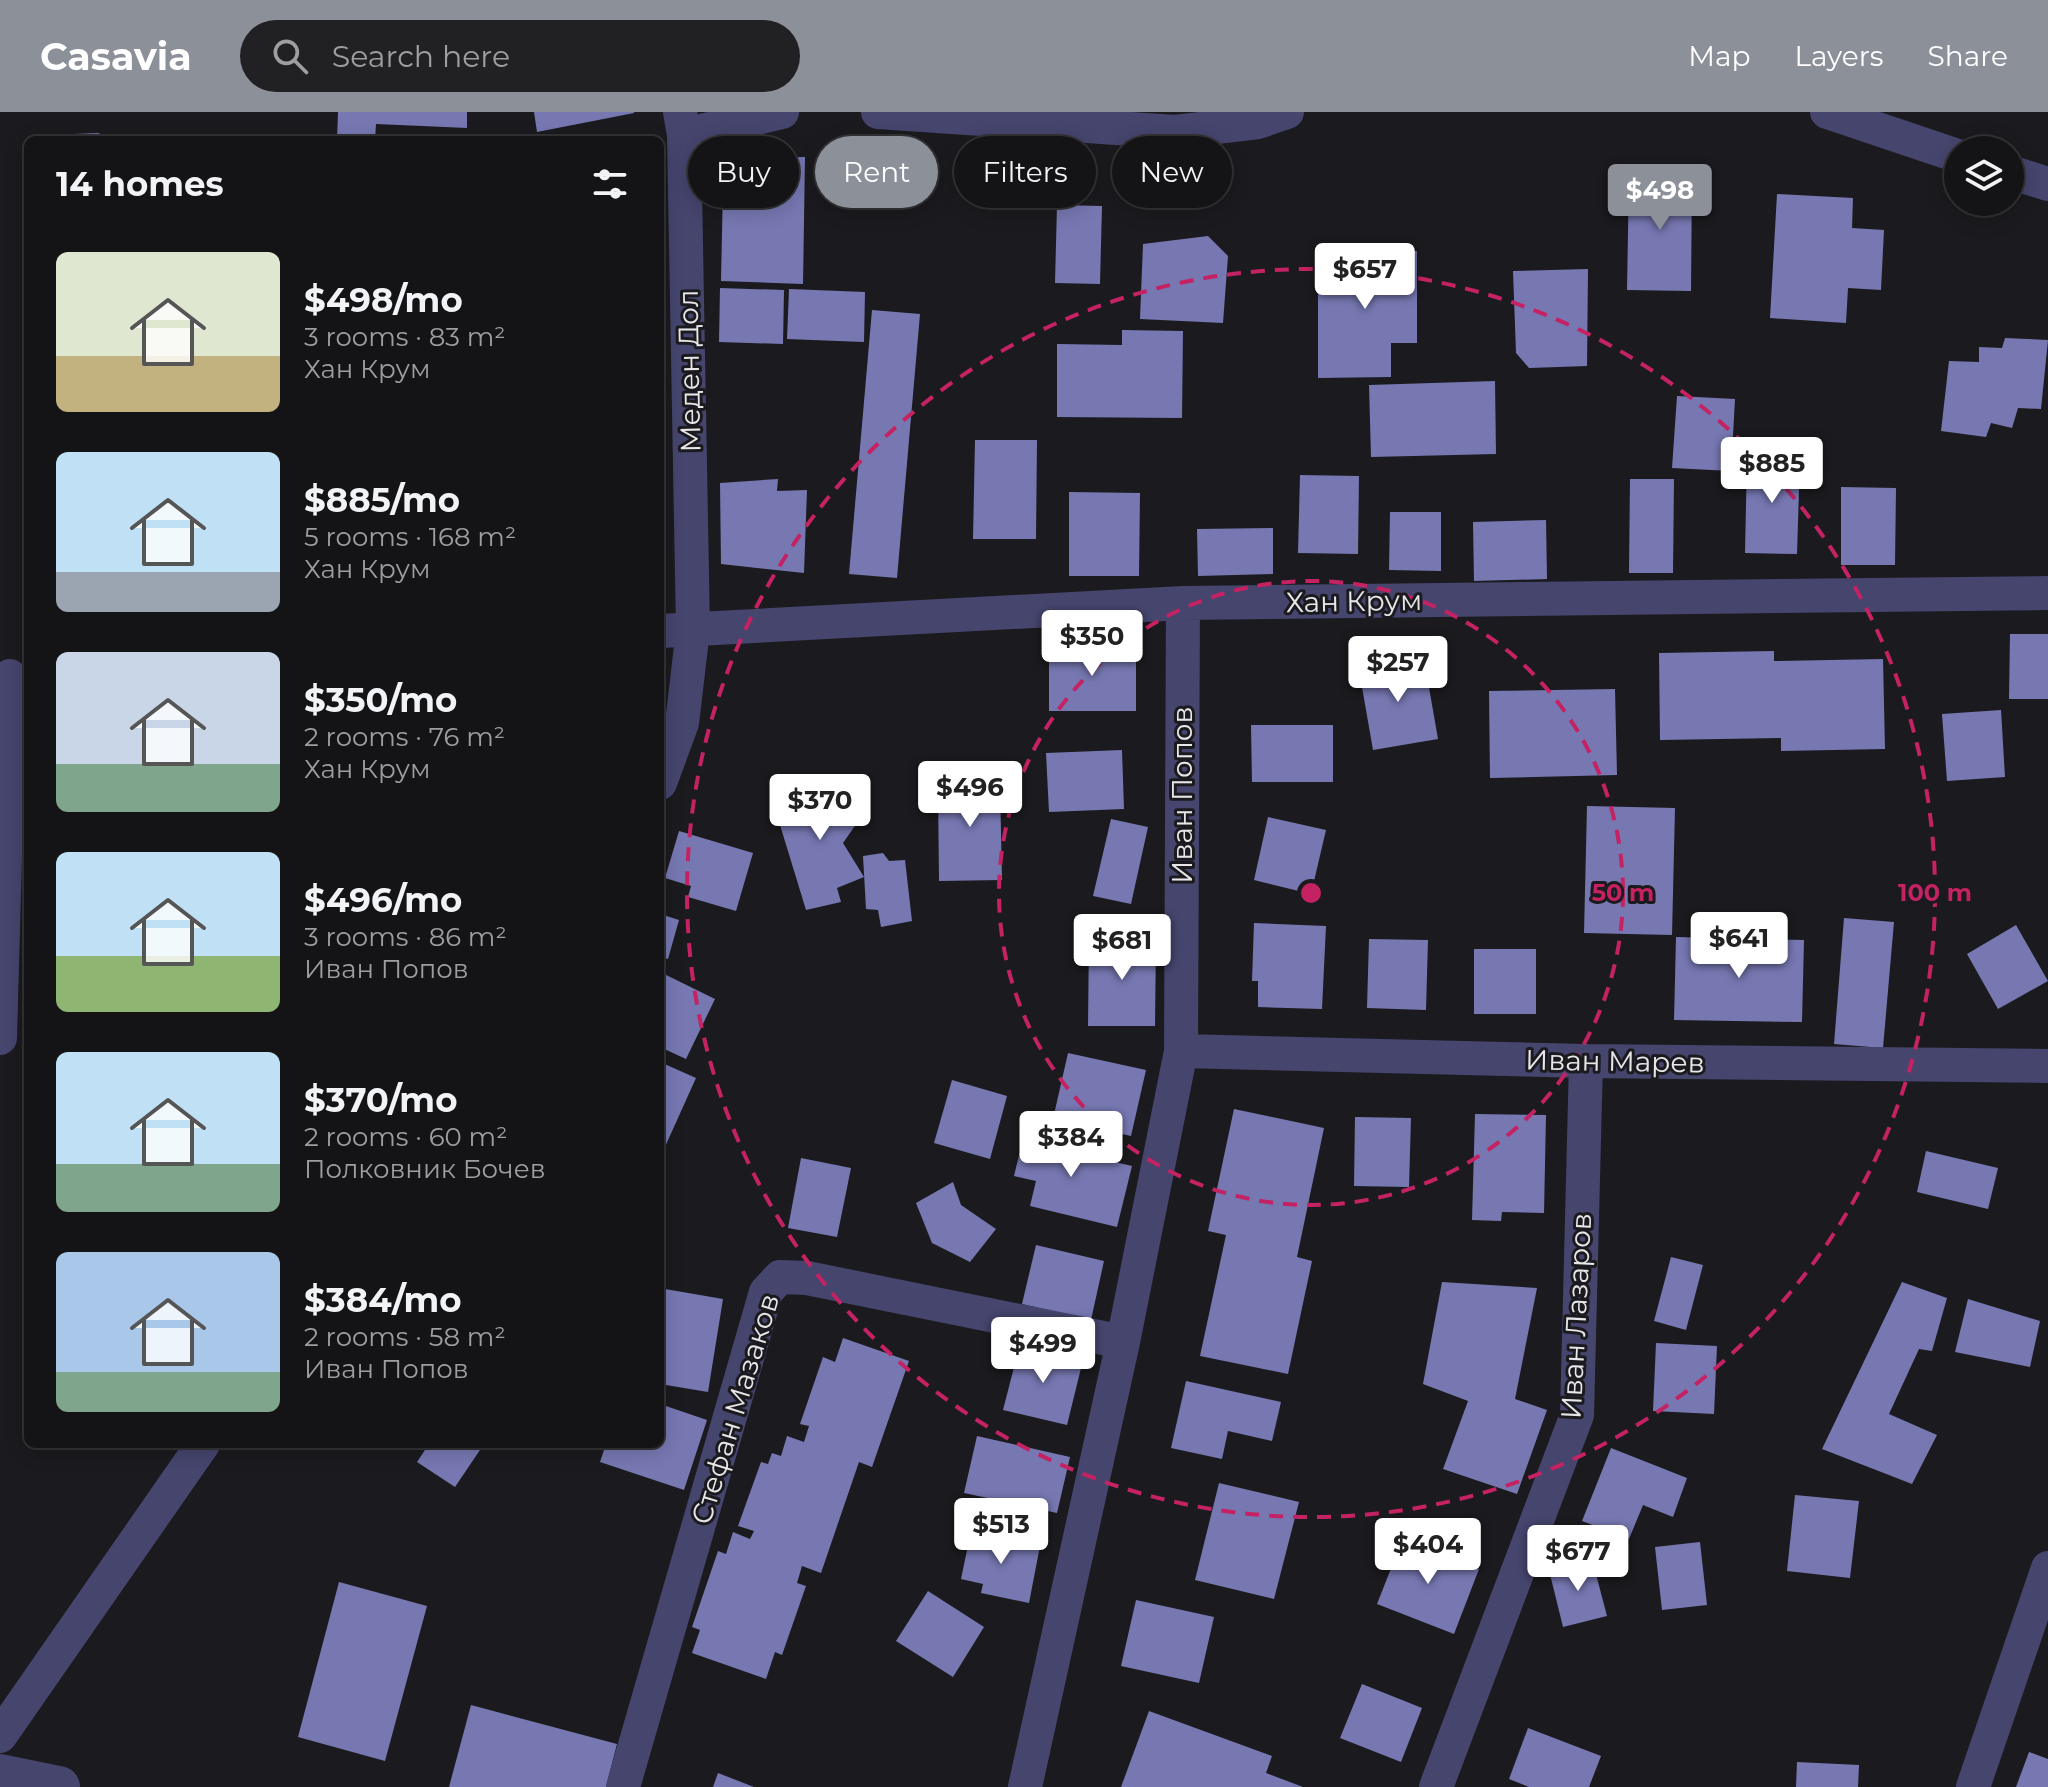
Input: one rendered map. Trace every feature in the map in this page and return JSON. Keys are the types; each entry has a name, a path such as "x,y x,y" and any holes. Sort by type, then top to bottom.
{"street":[{"path":"682,124 782,112"},
{"path":"878,112 1175,132 1258,122 1287,112"},
{"path":"1827,112 1944,151"},
{"name":"Меден Дол","path":"664,772 682,723 677,631 682,124"},
{"path":"2024,176 2048,184"},
{"name":"Хан Крум","path":"677,631 1183,603 2048,593"},
{"name":"Иван Попов","path":"1025,1787 1123,1342 1181,1051 1183,603"},
{"path":"0,1038 13,675"},
{"name":"Иван Марев","path":"1181,1051 1586,1061 2048,1066"},
{"name":"Иван Лазаров","path":"1436,1787 1577,1415 1586,1061"},
{"name":"Стефан Мазаков","path":"623,1787 766,1292 780,1277 807,1278 1123,1342"},
{"path":"0,1736 200,1448"},
{"path":"1973,1787 2048,1568"},
{"path":"0,1775 59,1787"}],"building":[{"path":"338,112 467,112 467,128 376,124 375,136 337,136"},
{"path":"534,112 634,112 634,113 537,132"},
{"path":"98,133 106,136 49,136"},
{"path":"799,157 805,157 803,284 721,281 723,208 799,208"},
{"path":"1629,173 1692,174 1691,291 1627,290"},
{"path":"1777,194 1853,198 1852,228 1884,230 1881,290 1848,288 1846,323 1770,318"},
{"path":"1102,206 1100,284 1055,283 1057,208"},
{"path":"1208,236 1228,256 1223,323 1140,319 1143,244"},
{"path":"1417,251 1417,343 1391,343 1391,377 1318,378 1318,252"},
{"path":"1588,269 1587,366 1529,368 1516,353 1513,271"},
{"path":"720,288 784,290 783,344 719,342"},
{"path":"789,289 865,292 864,342 787,339"},
{"path":"872,310 920,314 897,578 849,574"},
{"path":"1122,330 1183,331 1182,418 1057,417 1057,344 1122,345"},
{"path":"2005,338 2048,340 2041,409 2018,408 2012,428 1991,423 1986,437 1941,431 1949,361 1979,362 1979,347 2002,348"},
{"path":"1495,381 1496,454 1371,457 1369,385"},
{"path":"1677,396 1735,399 1731,471 1672,468"},
{"path":"975,440 1037,440 1036,539 973,539"},
{"path":"1747,457 1800,458 1797,554 1745,553"},
{"path":"1300,475 1359,476 1358,554 1298,553"},
{"path":"778,479 777,491 807,490 804,573 721,564 720,483"},
{"path":"1630,479 1674,479 1673,573 1629,573"},
{"path":"1841,487 1896,488 1895,565 1841,565"},
{"path":"1069,492 1140,493 1139,576 1069,576"},
{"path":"1390,512 1441,512 1441,571 1389,570"},
{"path":"1546,520 1547,579 1474,581 1473,522"},
{"path":"1273,528 1273,574 1198,576 1197,529"},
{"path":"2010,634 2048,634 2048,699 2009,699"},
{"path":"1049,644 1136,644 1136,711 1049,711"},
{"path":"1774,651 1774,661 1883,659 1885,749 1781,751 1781,738 1660,740 1659,653"},
{"path":"1424,659 1438,739 1373,750 1359,670"},
{"path":"1615,689 1617,775 1490,778 1489,691"},
{"path":"2001,710 2005,777 1947,781 1942,714"},
{"path":"1251,725 1333,725 1333,782 1252,782"},
{"path":"1122,750 1124,809 1049,812 1046,753"},
{"path":"951,775 994,775 994,785 1000,785 1002,880 939,881 938,786 951,786"},
{"path":"828,783 866,810 843,843 864,877 837,888 841,902 806,910 773,802"},
{"path":"1587,806 1675,808 1672,935 1584,933"},
{"path":"1268,817 1326,830 1311,894 1254,880"},
{"path":"1111,819 1148,827 1131,904 1093,896"},
{"path":"679,831 753,853 736,911 688,897 691,886 665,878"},
{"path":"883,853 889,861 905,860 912,921 881,927 878,910 866,909 863,856"},
{"path":"664,915 679,920 668,959 664,958"},
{"path":"1844,918 1894,922 1883,1048 1834,1044"},
{"path":"1254,923 1326,926 1322,1009 1258,1007 1258,981 1252,981"},
{"path":"2016,925 2048,981 1998,1009 1967,954"},
{"path":"1089,937 1156,938 1155,1026 1088,1026"},
{"path":"1676,937 1804,940 1802,1022 1674,1020"},
{"path":"1369,939 1428,940 1426,1010 1367,1008"},
{"path":"1474,949 1536,949 1536,1014 1474,1014"},
{"path":"664,974 715,999 686,1059 664,1049"},
{"path":"1068,1053 1146,1070 1131,1136 1053,1119"},
{"path":"664,1064 696,1078 664,1149"},
{"path":"952,1080 1007,1096 990,1159 934,1143"},
{"path":"1234,1109 1324,1128 1297,1257 1312,1261 1288,1374 1200,1356 1226,1235 1208,1231"},
{"path":"1475,1114 1546,1115 1544,1213 1502,1212 1501,1221 1472,1220"},
{"path":"1355,1117 1411,1118 1409,1187 1354,1186"},
{"path":"1027,1122 1059,1130 1055,1148 1132,1166 1117,1227 1030,1206 1036,1181 1014,1176"},
{"path":"1926,1151 1998,1168 1988,1209 1917,1192"},
{"path":"801,1158 851,1168 837,1237 788,1228"},
{"path":"953,1182 961,1205 996,1229 970,1262 932,1243 916,1203"},
{"path":"1036,1245 1104,1261 1091,1320 1022,1304"},
{"path":"1671,1257 1703,1265 1686,1330 1654,1321"},
{"path":"1442,1282 1537,1288 1515,1399 1547,1410 1517,1494 1443,1469 1468,1401 1423,1384"},
{"path":"1902,1282 1947,1298 1932,1351 1919,1349 1889,1414 1937,1435 1912,1484 1822,1449"},
{"path":"665,1289 723,1299 708,1392 664,1385"},
{"path":"1968,1299 2040,1321 2030,1367 1955,1352"},
{"path":"843,1338 909,1361 872,1467 859,1462 821,1573 802,1566 797,1583 806,1586 782,1655 775,1652 766,1679 692,1653 700,1630 692,1627 718,1551 726,1554 733,1532 750,1539 754,1531 738,1526 761,1462 768,1464 772,1453 781,1456 787,1436 804,1442 809,1426 800,1424 823,1357 835,1362"},
{"path":"1656,1343 1717,1346 1714,1414 1653,1411"},
{"path":"1020,1344 1083,1360 1067,1425 1003,1410"},
{"path":"1186,1381 1281,1402 1272,1441 1228,1431 1222,1459 1171,1448"},
{"path":"664,1405 707,1420 684,1490 600,1462 605,1448 664,1448"},
{"path":"977,1436 1070,1457 1057,1513 964,1493"},
{"path":"426,1448 481,1448 455,1487 417,1462"},
{"path":"1611,1448 1687,1478 1673,1517 1643,1505 1629,1539 1582,1521"},
{"path":"1219,1483 1299,1502 1274,1599 1195,1580"},
{"path":"1795,1495 1859,1501 1850,1578 1787,1571"},
{"path":"971,1531 1040,1546 1029,1603 981,1593 983,1584 961,1579"},
{"path":"1403,1538 1479,1569 1454,1634 1377,1604"},
{"path":"1700,1542 1707,1605 1662,1610 1655,1547"},
{"path":"1592,1559 1607,1616 1563,1627 1549,1570"},
{"path":"339,1582 427,1606 385,1761 298,1737"},
{"path":"928,1591 984,1627 953,1677 896,1641"},
{"path":"1136,1600 1214,1617 1199,1683 1121,1666"},
{"path":"1362,1684 1422,1708 1401,1762 1340,1738"},
{"path":"471,1705 617,1744 606,1787 449,1787"},
{"path":"1149,1711 1272,1756 1266,1773 1303,1787 1121,1787"},
{"path":"1528,1728 1601,1756 1589,1787 1529,1787 1509,1779"},
{"path":"2029,1752 2048,1759 2048,1787 2016,1787"},
{"path":"1797,1762 1859,1765 1858,1787 1796,1787"},
{"path":"718,1773 754,1787 713,1787"}]}
